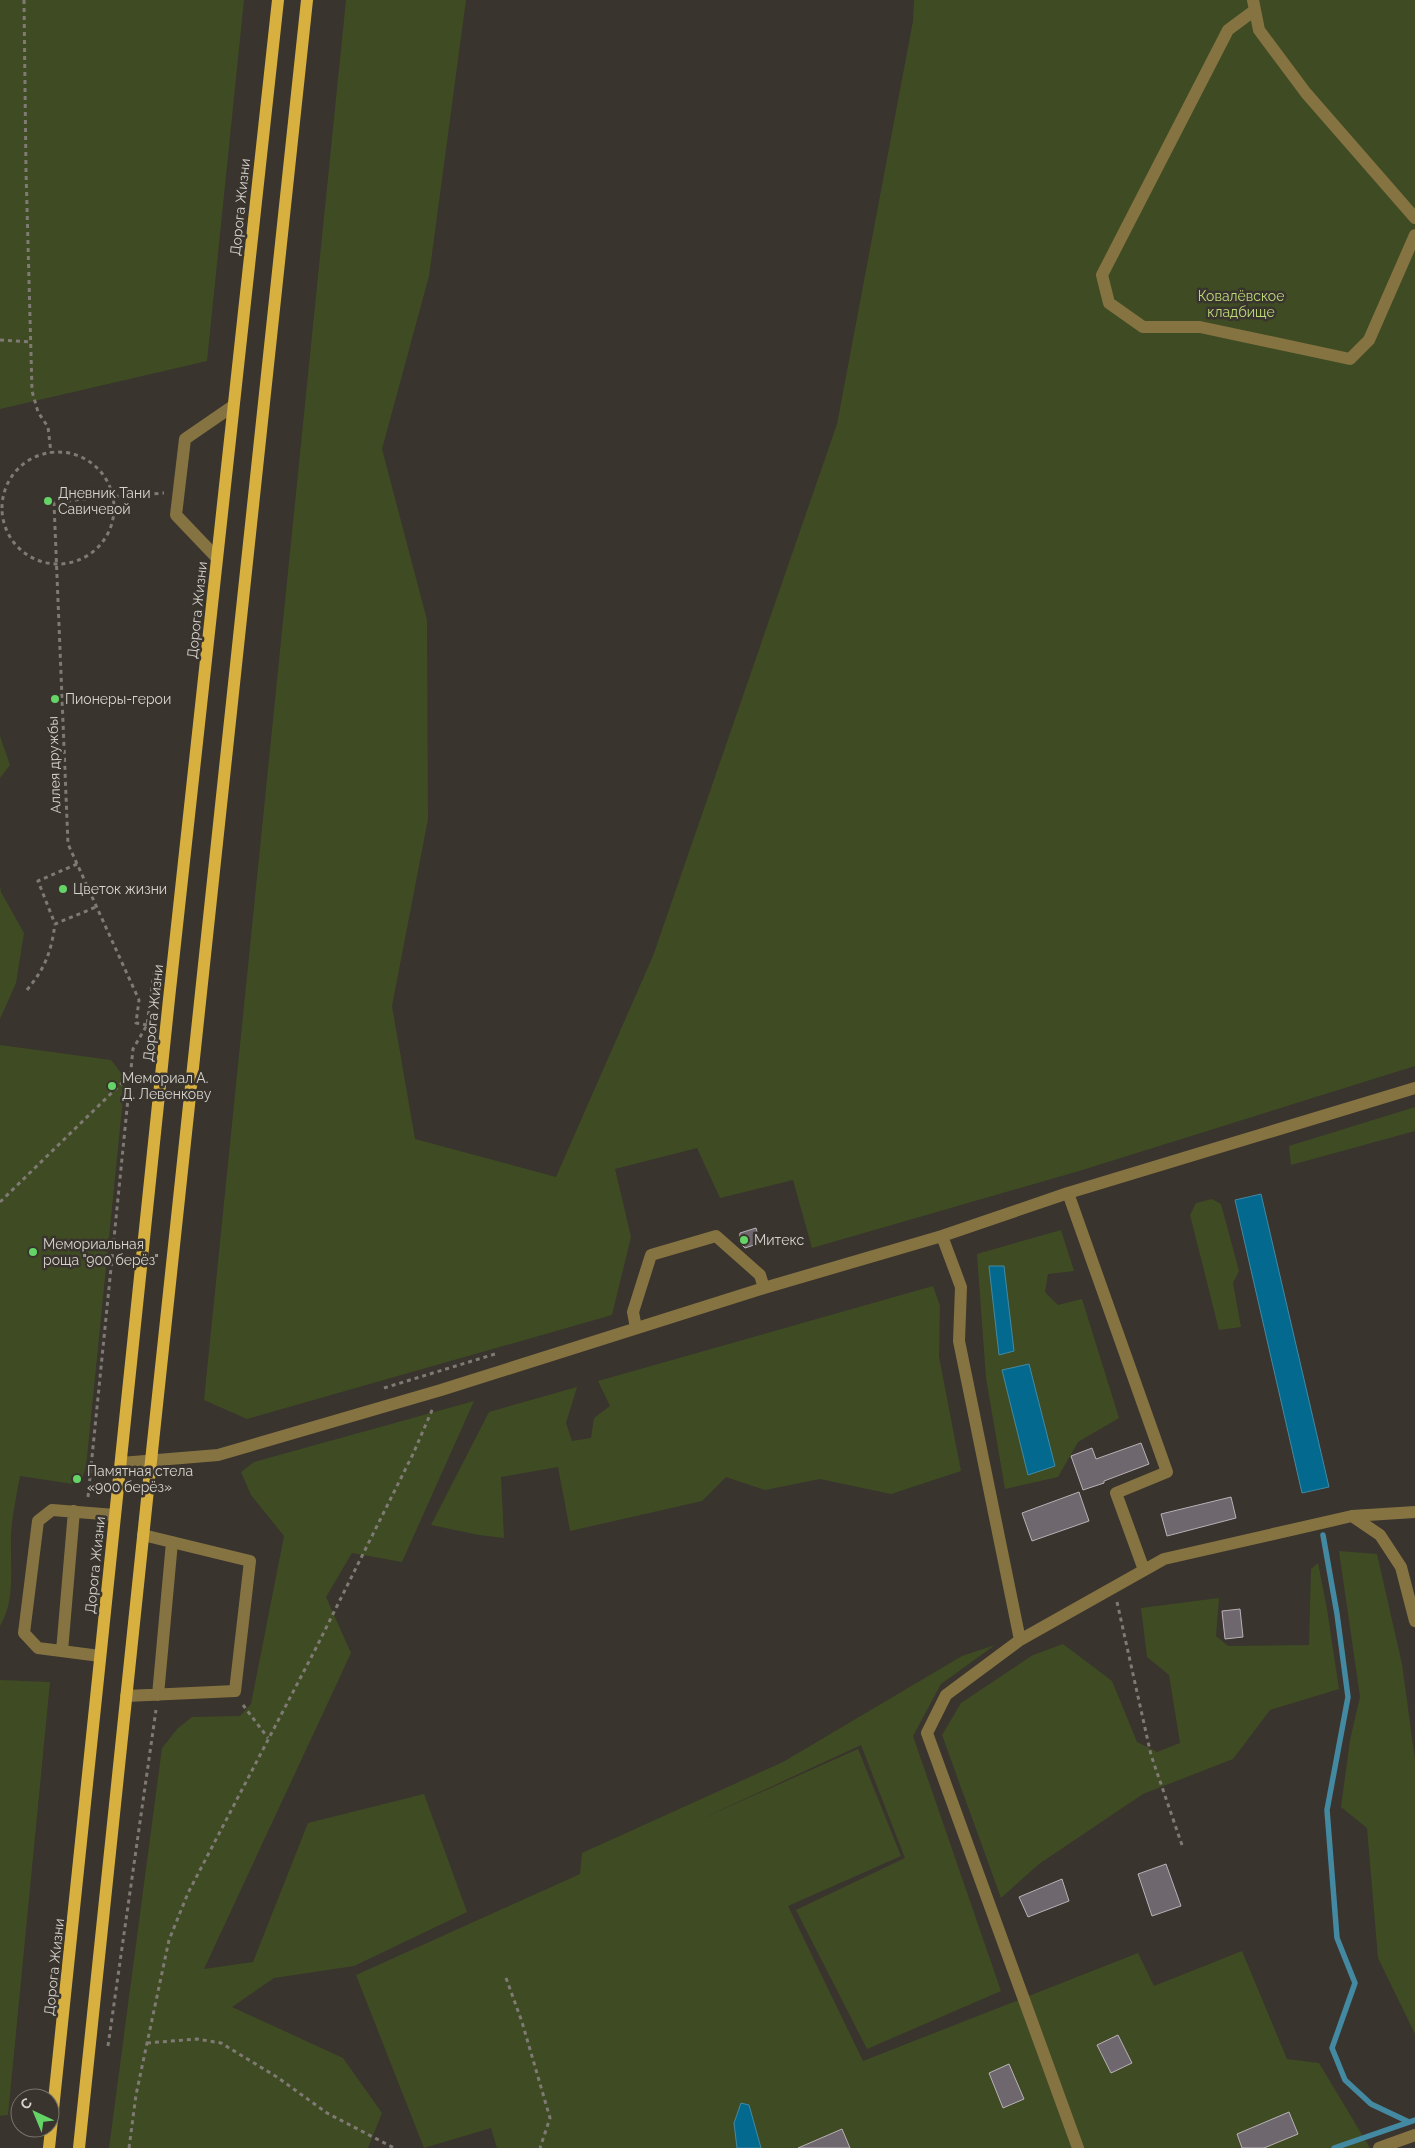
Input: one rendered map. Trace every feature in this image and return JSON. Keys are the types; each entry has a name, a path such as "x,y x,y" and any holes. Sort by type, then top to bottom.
{"main road":[{"name":"Дорога Жизни","path":"49,2148 233,406 278,0"},
{"path":"79,2148 307,0"}],"street":[{"path":"1254,5 1259,30 1306,93 1415,218"},
{"path":"1254,5 1228,30 1102,275 1109,303 1143,327 1200,327 1350,359 1369,340 1415,235"},
{"path":"217,558 176,515 178,493 185,439 233,406"},
{"path":"121,1463 218,1455 441,1390 764,1288 942,1236 1068,1193 1415,1088"},
{"path":"1068,1193 1167,1472 1116,1493 1144,1570"},
{"path":"636,1328 633,1312 651,1255 716,1236 760,1275 764,1288"},
{"path":"942,1236 961,1287 959,1341 1020,1640"},
{"path":"100,1656 38,1648 24,1633 38,1521 52,1510 115,1515"},
{"path":"62,1651 80,1512"},
{"path":"1078,2148 927,1732 946,1695 1020,1640 1164,1559 1352,1516 1415,1512"},
{"path":"1352,1516 1380,1536 1410,1578 1415,1621"},
{"path":"126,1696 235,1691 250,1561 143,1535"},
{"path":"158,1695 172,1542"},
{"path":"1379,2148 1415,2134"}],"path":[{"path":"24,0 32,392 38,412 48,427 51,453"},
{"path":"0,340 30,342"},
{"path":"60,452 81,456 99,469 113,496 115,510 113,526 100,547 78,562 57,565 34,560 15,546 6,531 2,512 6,485 22,464 43,454 60,452"},
{"path":"113,496 178,493"},
{"name":"Аллея дружбы","path":"77,864 68,844 54,503 113,496"},
{"path":"27,990 40,974 49,957 55,924 38,881 77,864 139,1000 136,1023 147,1025 133,1049 80,1512"},
{"path":"55,924 96,908"},
{"path":"0,1202 130,1074"},
{"path":"129,2148 136,2094 169,1940 188,1893 414,1454 441,1390"},
{"path":"1114,1586 1151,1755 1183,1848"},
{"path":"235,1691 253,1721 268,1738"},
{"path":"106,2056 158,1695"},
{"path":"506,1978 522,2022 550,2118 540,2148"},
{"path":"147,2043 197,2039 221,2042 277,2077 327,2113 394,2148"}],"green space":[{"path":"0,0 244,0 207,361 0,409"},
{"name":"Ковалёвское кладбище","path":"346,0 466,0 429,276 382,449 427,620 428,819 392,1006 415,1139 556,1177 653,956 837,424 913,21 914,0 1415,0 1415,1066 1079,1171 812,1248 793,1180 720,1198 697,1148 615,1169 631,1237 612,1315 247,1419 204,1400"},
{"path":"0,736 10,765 0,778"},
{"path":"0,886 1,892 24,933 16,983 0,1019"},
{"path":"0,1045 111,1060 125,1078 86,1467 82,1479 73,1484 20,1476 12,1523 11,1589 6,1615 0,1626"},
{"path":"1415,1107 1415,1131 1291,1165 1289,1146"},
{"path":"1212,1199 1221,1204 1239,1271 1233,1283 1241,1327 1219,1330 1190,1215 1196,1203"},
{"path":"1061,1230 1074,1271 1048,1274 1045,1292 1058,1305 1082,1299 1119,1418 1078,1442 1058,1477 1005,1489 986,1378 977,1254"},
{"path":"933,1286 940,1306 939,1357 961,1471 891,1494 820,1479 765,1490 726,1477 702,1501 570,1531 558,1467 501,1477 504,1538 431,1525 489,1412 577,1387 566,1423 572,1441 591,1438 594,1418 610,1406 598,1381"},
{"path":"474,1401 402,1562 352,1553 326,1597 351,1653 204,1969 253,1962 308,1823 424,1794 467,1912 354,1966 274,1978 232,2007 343,2058 382,2113 368,2148 109,2148 162,1748 178,1728 192,1717 240,1716 251,1704 284,1536 251,1495 241,1472 254,1462"},
{"path":"1339,1551 1377,1554 1402,1664 1415,1760 1415,2034 1378,1958 1367,1828 1341,1807 1350,1740 1360,1697"},
{"path":"1318,1563 1339,1689 1270,1710 1233,1759 1143,1794 1039,1864 1001,1898 942,1735 961,1703 1033,1655 1063,1644 1112,1681 1137,1742 1157,1752 1180,1743 1169,1675 1147,1657 1141,1608 1219,1598 1216,1636 1228,1646 1309,1645 1311,1569"},
{"path":"995,1645 941,1684 913,1736 1001,1991 867,2049 796,1910 905,1858 861,1745 697,1821 858,1749 901,1856 788,1906 863,2061 1138,1953 1154,1986 1242,1951 1287,2059 1319,2063 1370,2148 497,2148 491,2128 424,2148 356,1975 580,1874 582,1853 783,1762 962,1656"},
{"path":"0,1680 50,1682 8,2115 0,2116"}],"water":[{"path":"1261,1194 1329,1487 1302,1493 1235,1200"},
{"path":"989,1266 1004,1266 1014,1351 999,1355"},
{"path":"1029,1364 1055,1466 1028,1475 1002,1370"},
{"path":"741,2103 749,2105 761,2148 737,2148 734,2123"}],"building":[{"path":"756,1228 760,1243 745,1248 739,1242 740,1233"},
{"path":"1141,1443 1149,1464 1083,1490 1071,1456 1092,1448 1096,1459"},
{"path":"1079,1492 1089,1521 1032,1541 1022,1513"},
{"path":"1231,1497 1236,1518 1167,1536 1161,1514"},
{"path":"1240,1609 1243,1637 1225,1639 1222,1611"},
{"path":"1166,1864 1181,1906 1152,1916 1138,1874"},
{"path":"1062,1879 1069,1901 1028,1917 1019,1897"},
{"path":"1118,2035 1132,2063 1111,2073 1097,2045"},
{"path":"1009,2064 1024,2099 1003,2108 989,2073"},
{"path":"1289,2112 1298,2134 1264,2148 1242,2148 1237,2134"},
{"path":"842,2129 850,2148 798,2148"}],"waterway":[{"path":"1323,1535 1337,1614 1348,1697 1327,1810 1337,1938 1355,1983 1332,2048 1345,2080 1371,2104 1409,2122"},
{"path":"1334,2148 1415,2120"}],"place":[{"name":"Дневник Тани Савичевой","path":"48,501"},
{"name":"Пионеры-герои","path":"55,699"},
{"name":"Цветок жизни","path":"63,889"},
{"name":"Мемориал А. Д. Левенкову","path":"112,1086"},
{"name":"Митекс","path":"744,1240"},
{"name":"Мемориальная роща \"900 берёз\"","path":"33,1252"},
{"name":"Памятная стела «900 берёз»","path":"77,1479"}]}
